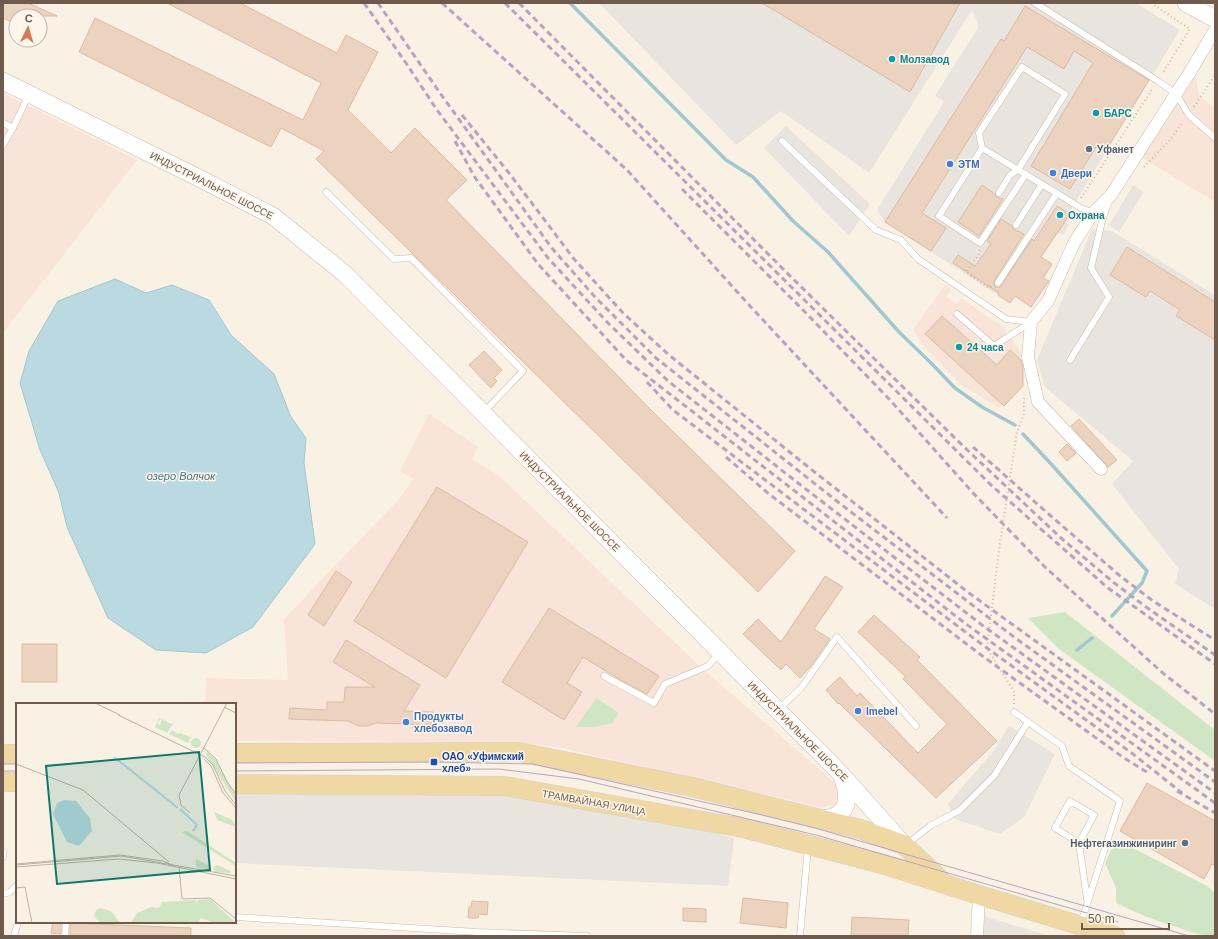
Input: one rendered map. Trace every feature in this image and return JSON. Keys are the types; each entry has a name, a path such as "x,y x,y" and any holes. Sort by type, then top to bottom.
{"main road":[{"path":"236,753 519,752 692,787 860,830 904,846"},
{"path":"3,754 16,754"},
{"path":"3,782 16,782"},
{"name":"ТРАМВАЙНАЯ УЛИЦА","path":"236,784 504,786 743,828 882,864 945,884"},
{"name":"ИНДУСТРИАЛЬНОЕ ШОССЕ","path":"904,846 945,884 1114,936"}],"street":[{"path":"1186,3 1215,19"},
{"path":"1101,469 1038,402 1028,358 1031,322 1048,301 1074,243 1093,213 1111,195 1215,30"},
{"name":"ИНДУСТРИАЛЬНОЕ ШОССЕ","path":"3,81 273,216 346,274 841,774 904,846"},
{"path":"819,819 836,816 845,808 847,788 841,774"},
{"path":"977,936 979,895"}],"lane":[{"path":"1035,3 1176,94 1189,115 1215,138"},
{"path":"999,193 1010,175 1018,170 1065,94 1022,67 979,133 982,148 939,216 980,243 1026,174"},
{"path":"3,145 29,94"},
{"path":"3,123 13,128"},
{"path":"782,141 876,230 901,240 918,259 1006,318 1031,322"},
{"path":"982,148 1081,208 1093,213"},
{"path":"1016,225 1042,184"},
{"path":"326,192 394,259 411,258 523,371 483,413"},
{"path":"998,283 1057,193"},
{"path":"1070,360 1109,297 1091,268 1102,221 1111,195"},
{"path":"957,314 994,346 1031,322"},
{"path":"778,710 801,688 836,637 916,726"},
{"path":"604,676 654,703 665,684 708,666 720,652"},
{"path":"1014,712 1062,746 1070,766 1120,801 1081,926"},
{"path":"904,846 930,826 960,810 994,776 1028,722"},
{"path":"1080,843 1055,828 1070,801 1094,815 1080,843 1087,903"},
{"path":"800,936 808,844"},
{"path":"3,852 3,857"},
{"path":"3,894 10,892 16,886"},
{"path":"236,917 477,934 587,936"},
{"path":"14,936 18,923"},
{"path":"65,936 66,923"}],"path":[{"path":"1081,208 1079,202 1158,81 1190,28 1151,3"},
{"path":"1143,168 1169,141 1189,115 1215,74"},
{"path":"980,243 979,254 966,272 989,288 998,283"},
{"path":"1014,712 1014,692 986,648 998,550 1017,432 1024,414 1024,398"}],"shaded area":[{"path":"599,3 1136,3 1180,30 1064,221 1069,224 1063,235 1057,232 1010,303 885,222 877,210 944,102 935,96 979,26 972,10 869,173 781,111 736,145"},
{"path":"1195,74 1199,96 1215,108 1215,202 1142,158"},
{"path":"3,93 137,160 3,333"},
{"path":"786,126 870,204 849,236 764,148"},
{"path":"1133,185 1144,192 1119,232 1109,225"},
{"path":"1092,229 1112,231 1215,295 1215,609 1175,584 1179,569 1112,484 1133,461 1045,387 1037,360"},
{"path":"945,285 951,290 947,297 957,304 961,298 1002,326 1023,355 1008,368 1022,381 999,408 960,384 926,349 913,329"},
{"path":"429,414 478,447 472,459 498,475 704,670 834,782 840,798 835,805 820,807 562,748 512,742 236,741 236,703 205,703 206,678 288,680 284,619 399,499 413,479 400,471"},
{"path":"1009,726 1055,754 1024,817 1000,834 955,819 948,804 995,749"},
{"path":"438,788 537,798 649,816 734,838 728,886 236,863 236,789"},
{"path":"980,915 1050,936 980,936"}],"green space":[{"path":"1065,612 1215,730 1215,761 1059,649 1028,618"},
{"path":"596,698 619,713 612,723 595,727 576,727"},
{"path":"1120,843 1133,848 1207,886 1215,893 1215,936 1197,934 1155,920 1116,903 1116,888 1105,863 1111,850"}],"water":[{"name":"озеро Волчок","path":"115,279 146,293 172,285 209,300 231,335 274,374 291,417 306,438 304,463 315,544 253,627 206,653 156,650 108,618 67,527 59,493 40,450 20,383 29,351 58,301"}],"building":[{"path":"3,3 28,3 39,8 8,8 8,20 3,18"},
{"path":"167,3 240,3 337,53 346,35 378,52 348,110 391,153 415,128 467,180 446,200 651,410 795,551 758,592 316,159 324,151 281,128 271,147 79,52 95,18 303,120 321,83"},
{"name":"Молзавод","path":"762,3 960,3 910,92"},
{"path":"1025,6 1149,80 1105,152 1096,147 1070,189 1031,166 1093,63 1074,51 1064,69 1027,47 922,213 946,228 931,251 885,222 1001,39 1004,41"},
{"path":"48,12 57,16 48,16"},
{"path":"982,185 995,194 996,197 1003,199 979,236 958,222"},
{"path":"1057,206 1070,214 1041,257 1052,264 1043,278 1049,281 1031,307 1015,296 1010,303 998,295 999,293 953,263 958,255 975,266 991,244 987,241 1001,219 1012,226 1013,229 1024,234 994,281 995,287 1000,287 1032,239 1034,241"},
{"path":"1127,247 1215,302 1215,340 1176,316 1180,310 1150,291 1146,297 1110,275"},
{"path":"942,316 997,365 1010,350 1021,360 1023,367 1023,386 1004,406 925,334"},
{"path":"484,351 502,370 494,378 497,381 491,388 469,365"},
{"path":"1079,419 1117,460 1108,467 1071,426"},
{"path":"1067,444 1076,453 1067,461 1059,452"},
{"path":"437,487 528,542 446,678 354,621"},
{"path":"336,571 352,582 324,626 308,615"},
{"path":"825,576 843,587 814,629 830,639 811,666 800,678 786,664 781,670 743,634 758,619 781,642"},
{"path":"549,608 659,676 647,694 622,681 583,657 567,683 582,692 564,720 502,682"},
{"path":"874,615 920,657 917,660 997,741 936,798 839,703 838,704 826,690 840,677 857,696 860,693 918,753 947,724 903,679 906,677 858,632"},
{"path":"346,640 420,685 404,711 433,712 432,725 376,723 367,726 359,726 348,721 289,719 290,708 327,710 327,702 344,702 345,687 375,687 333,662"},
{"path":"22,644 57,644 57,682 22,682"},
{"path":"1147,783 1215,821 1215,865 1212,864 1204,879 1120,831"},
{"path":"743,898 788,903 786,928 740,923"},
{"path":"472,901 488,902 487,915 479,914 478,918 468,918 469,907 471,907"},
{"path":"683,908 706,909 706,922 683,921"},
{"path":"852,917 909,920 908,936 851,936"},
{"path":"53,923 61,923 61,934 51,933"},
{"path":"70,923 191,928 191,936 75,936 70,935"}],"waterway":[{"path":"570,3 726,160 753,177 793,221 828,252 899,332 955,388 982,407 1015,425"},
{"path":"1023,434 1147,571 1142,583 1112,616"},
{"path":"1077,650 1092,638"}],"tram line":[{"path":"236,763 434,762 533,764 815,828 1189,936"},
{"path":"3,764 16,764"},
{"path":"236,771 499,769 579,779 816,835 1118,922"},
{"path":"3,771 16,771"}],"railway":[{"path":"364,3 437,110 548,258 608,323 668,381 982,625 1215,793"},
{"path":"378,3 440,93 551,247 596,298 656,358 838,502 1014,637 1215,782"},
{"path":"442,3 627,170 750,306 947,518"},
{"path":"505,3 991,485 1108,588 1215,664"},
{"path":"519,3 782,268 963,446 1061,538 1113,582 1215,655"},
{"path":"462,115 509,173 574,259 623,313 669,355 812,470 969,593 1215,771"},
{"path":"455,141 474,176 538,264 626,360 966,624 1215,803"},
{"path":"682,189 803,310 891,401 974,494 1046,568 1164,674 1215,714"},
{"path":"647,382 673,410 976,640 1133,754 1182,793"},
{"path":"973,447 1119,575 1153,601 1215,640"},
{"path":"726,457 769,494 981,655 1124,758 1150,774"},
{"path":"1177,791 1215,813"}],"place":[{"name":"Молзавод","path":"892,59"},
{"name":"БАРС","path":"1096,113"},
{"name":"Уфанет","path":"1089,149"},
{"name":"ЭТМ","path":"950,164"},
{"name":"Двери","path":"1053,173"},
{"name":"Охрана","path":"1060,215"},
{"name":"24 часа","path":"959,347"},
{"name":"Imebel","path":"858,711"},
{"name":"Продукты хлебозавод","path":"406,722"},
{"name":"ОАО «Уфимский хлеб»","path":"434,762"},
{"name":"Нефтегазинжиниринг","path":"1185,843"}]}
